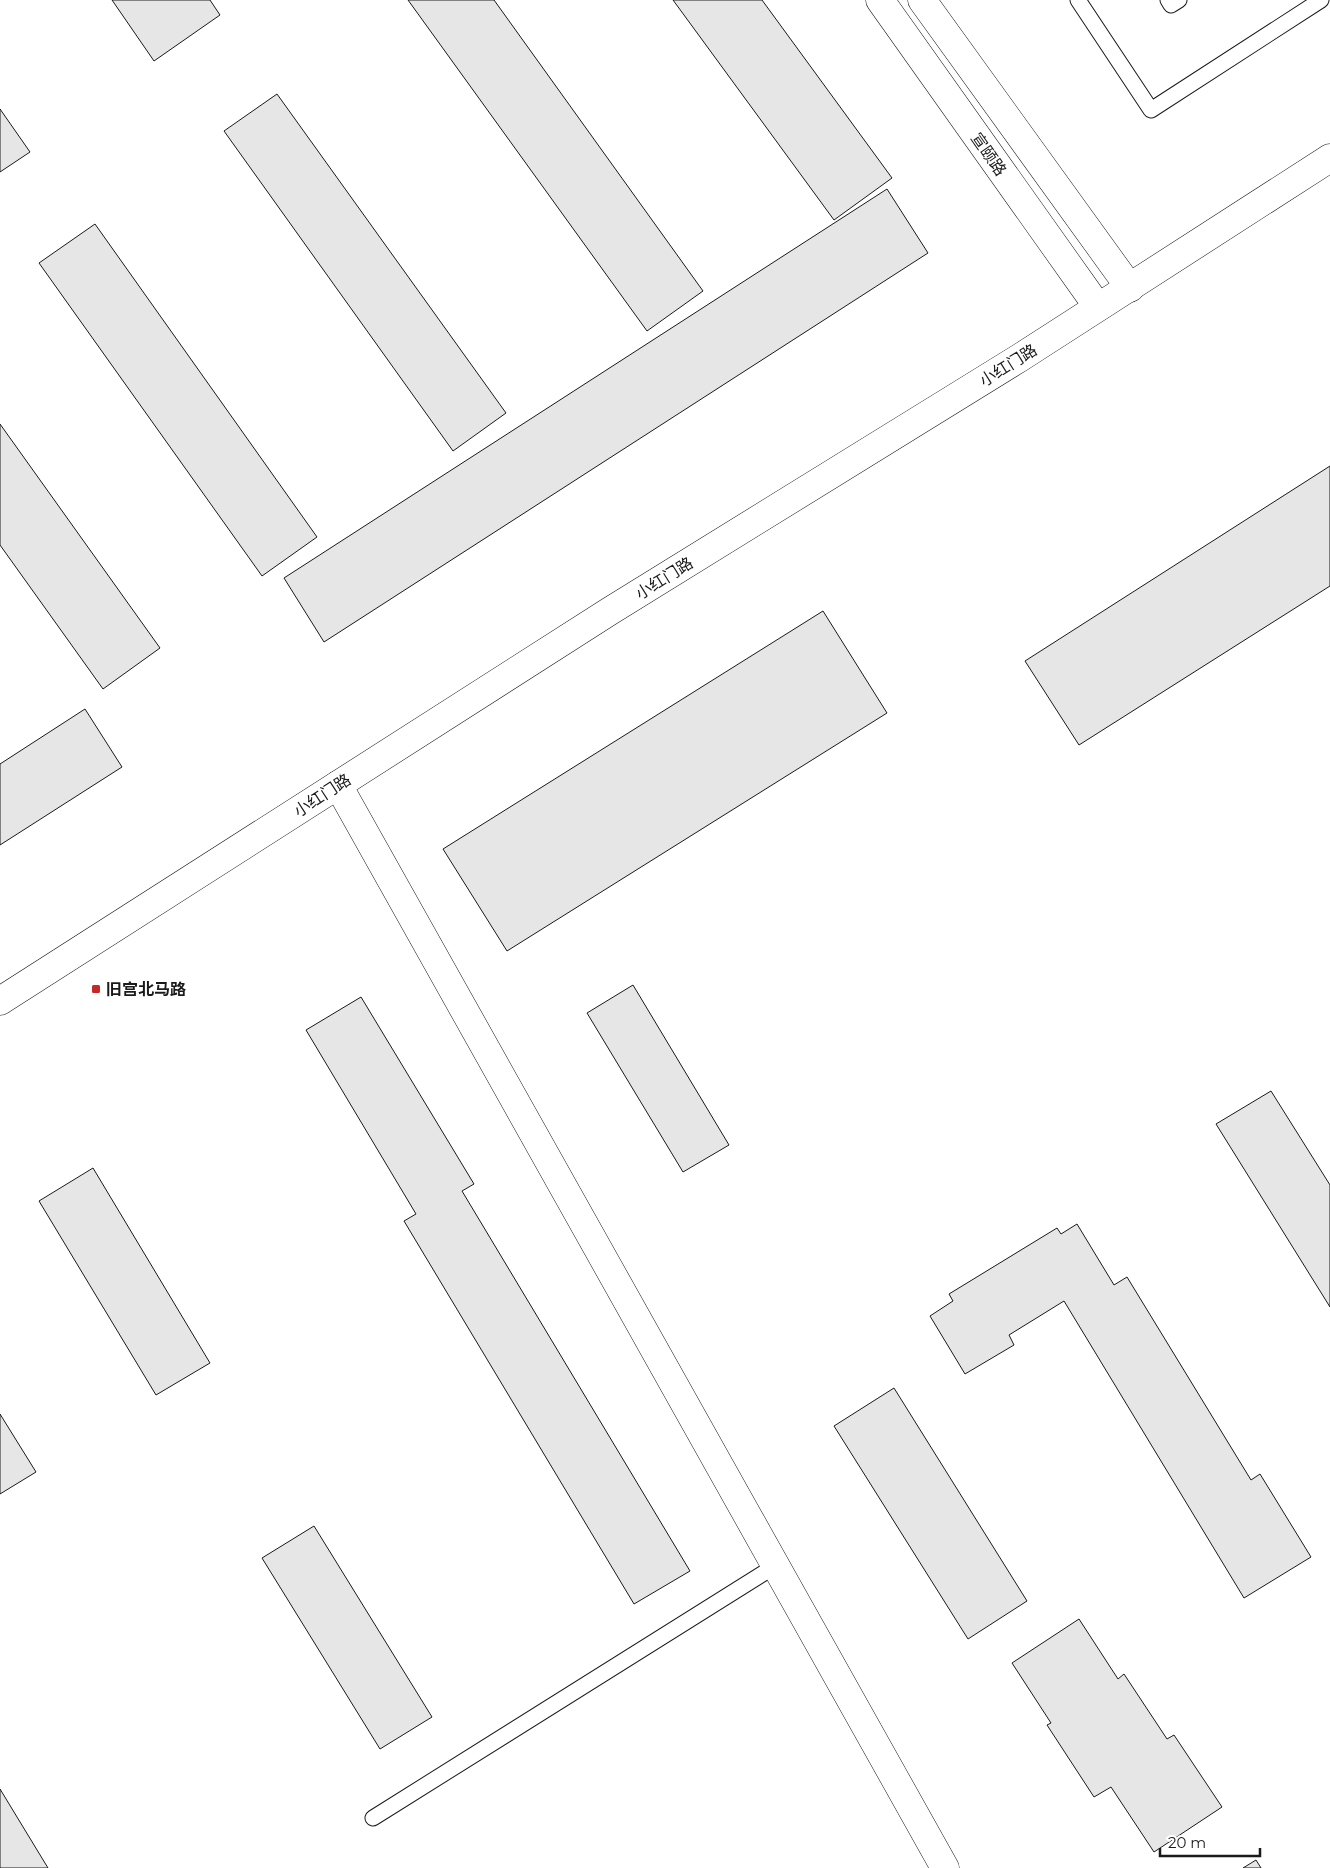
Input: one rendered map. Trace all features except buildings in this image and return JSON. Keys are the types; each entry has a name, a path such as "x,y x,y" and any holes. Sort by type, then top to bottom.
{"street":[{"name":"宣颐路","path":"880,0 1098,308"},
{"path":"922,0 1130,288"},
{"name":"小红门路","path":"0,1001 610,611 1130,288 1330,158"},
{"path":"338,785 945,1868"}],"lane":[{"path":"1078,0 1151,110 1321,0"},
{"path":"1168,0 1171,5 1179,0"},
{"path":"373,1818 775,1566"}],"place":[{"name":"旧宫北马路","path":"96,989"}]}
